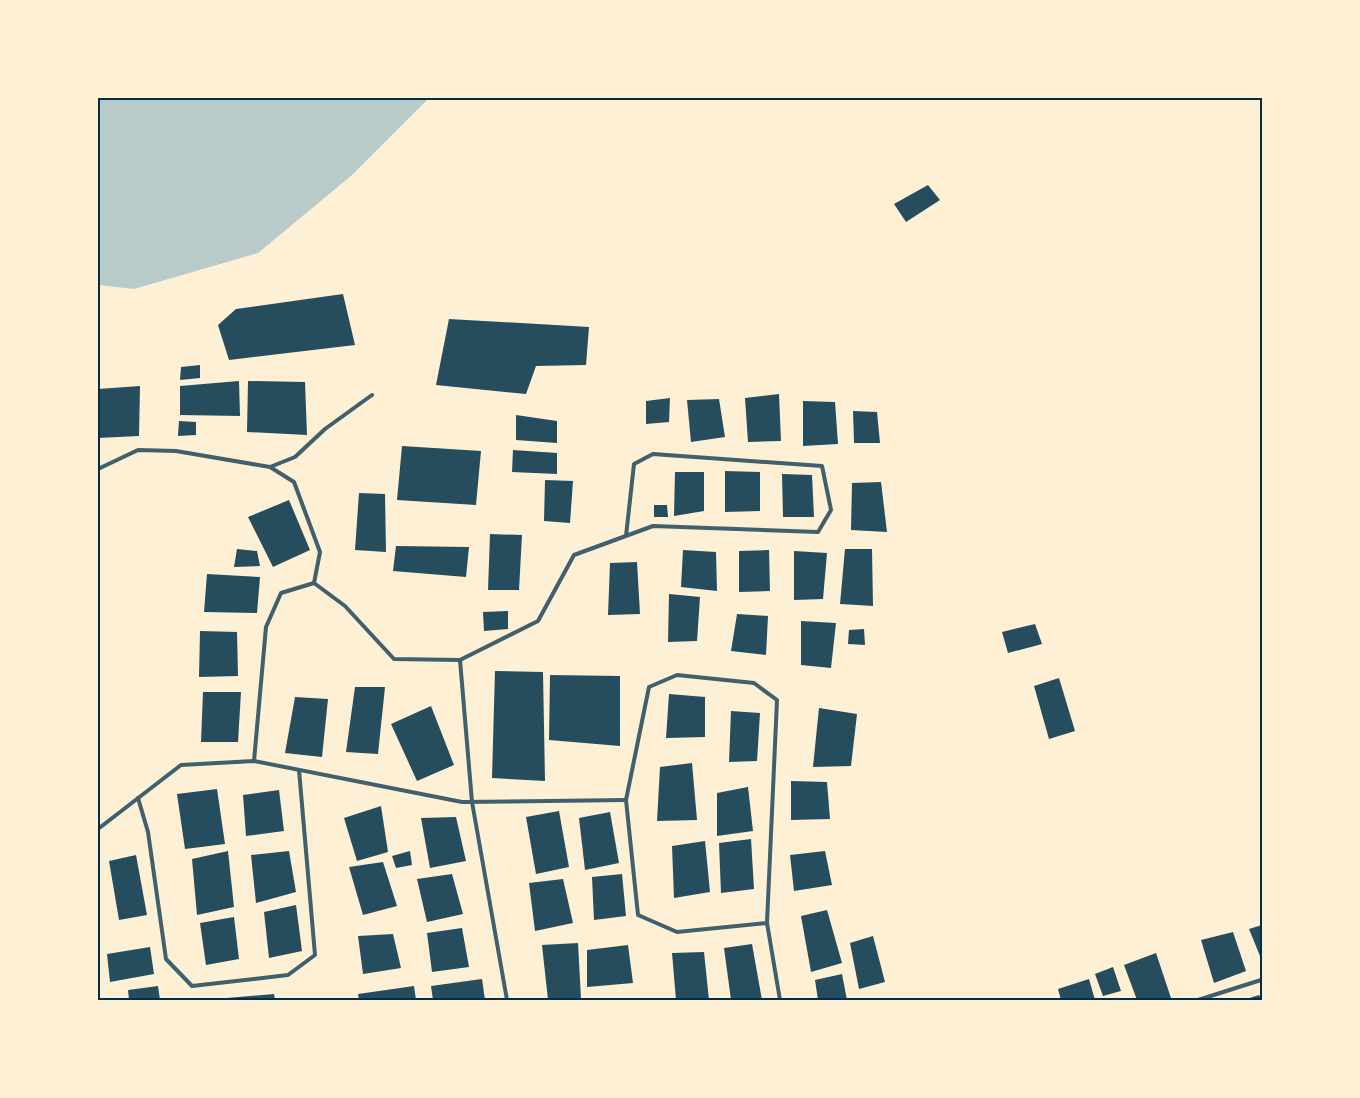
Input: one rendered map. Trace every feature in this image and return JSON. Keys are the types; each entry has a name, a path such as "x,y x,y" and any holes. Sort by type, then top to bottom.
{"lane":[{"path":"270,467 295,457 325,429 372,395"},
{"path":"98,469 138,450 176,451 270,467 294,482 320,552 314,583"},
{"path":"314,583 345,606 394,659 460,660 538,621 574,555 626,536 653,526 818,532 831,510 822,466 652,454 634,464 626,536"},
{"path":"254,762 266,627 281,593 314,583"},
{"path":"460,660 472,802 508,1000"},
{"path":"767,923 677,932 638,915 626,800 649,687 677,675 754,683 777,700 767,923 780,1000"},
{"path":"98,829 181,765 254,762 462,802 626,800"},
{"path":"138,798 148,832 166,959 192,986 288,975 315,955 299,770"},
{"path":"1198,1000 1261,980"}],"shaded area":[{"path":"98,98 429,98 352,175 258,253 134,289 98,285"}],"building":[{"path":"928,185 940,200 906,222 894,204"},
{"path":"343,294 355,345 229,360 218,325 236,309"},
{"path":"449,319 589,327 586,365 536,366 526,394 436,385"},
{"path":"200,365 200,378 180,380 181,367"},
{"path":"239,381 240,416 180,415 180,386"},
{"path":"248,381 305,382 307,435 247,432"},
{"path":"140,386 139,436 98,438 98,389"},
{"path":"779,394 781,441 748,442 745,398"},
{"path":"670,398 669,422 646,424 646,401"},
{"path":"719,399 725,437 691,442 687,400"},
{"path":"803,401 835,402 838,444 803,446"},
{"path":"853,411 877,412 880,443 854,443"},
{"path":"516,415 557,421 557,443 516,440"},
{"path":"179,421 196,422 196,435 178,436"},
{"path":"402,446 481,451 476,505 397,500"},
{"path":"513,450 557,453 557,474 512,472"},
{"path":"725,471 760,472 760,511 725,512"},
{"path":"675,472 704,472 704,511 674,516"},
{"path":"782,474 812,475 814,517 783,517"},
{"path":"545,480 573,481 570,523 544,521"},
{"path":"881,482 887,532 851,530 852,483"},
{"path":"359,493 385,494 386,552 355,550"},
{"path":"289,500 310,550 273,567 248,517"},
{"path":"654,505 667,505 668,517 654,517"},
{"path":"490,534 522,535 519,590 488,590"},
{"path":"396,546 469,547 466,577 393,571"},
{"path":"237,549 257,551 260,566 234,567"},
{"path":"845,549 872,549 873,606 840,604"},
{"path":"683,550 716,552 717,591 681,587"},
{"path":"769,550 770,591 739,592 739,551"},
{"path":"794,551 827,553 823,599 794,600"},
{"path":"637,562 640,614 608,615 610,563"},
{"path":"207,574 260,577 257,613 204,612"},
{"path":"669,594 700,597 697,641 668,642"},
{"path":"508,611 508,629 484,631 483,612"},
{"path":"737,614 768,616 766,655 731,651"},
{"path":"801,621 836,623 831,668 801,665"},
{"path":"1035,624 1042,644 1008,653 1002,632"},
{"path":"864,629 865,645 848,644 849,630"},
{"path":"200,631 237,632 238,676 199,677"},
{"path":"495,671 543,672 545,781 492,778"},
{"path":"550,675 620,676 620,746 549,740"},
{"path":"1059,678 1075,731 1049,739 1034,686"},
{"path":"355,687 385,687 378,754 346,752"},
{"path":"203,692 241,692 238,742 201,742"},
{"path":"669,694 705,697 705,737 666,738"},
{"path":"295,697 328,699 322,757 285,753"},
{"path":"431,706 454,765 417,781 391,724"},
{"path":"819,708 857,714 851,766 813,767"},
{"path":"731,711 760,713 757,761 729,762"},
{"path":"692,763 697,820 657,821 660,767"},
{"path":"791,781 827,782 830,819 791,820"},
{"path":"748,787 753,831 717,836 717,793"},
{"path":"217,789 225,844 185,849 177,794"},
{"path":"279,790 284,831 246,836 243,795"},
{"path":"381,806 388,852 357,861 344,818"},
{"path":"559,811 569,867 536,874 526,817"},
{"path":"610,812 619,863 585,870 579,818"},
{"path":"456,817 466,861 430,868 421,818"},
{"path":"751,839 754,889 721,893 719,843"},
{"path":"705,841 710,892 674,898 672,846"},
{"path":"228,851 234,907 197,915 192,859"},
{"path":"289,851 296,892 256,903 251,855"},
{"path":"410,851 412,865 396,868 392,856"},
{"path":"825,851 832,885 794,891 790,855"},
{"path":"136,855 147,915 119,920 109,861"},
{"path":"383,862 397,906 363,915 349,867"},
{"path":"452,874 463,914 427,922 417,879"},
{"path":"622,874 626,916 594,920 592,877"},
{"path":"563,879 573,923 535,931 529,883"},
{"path":"296,905 302,951 269,958 264,912"},
{"path":"827,910 842,963 811,972 801,916"},
{"path":"234,917 239,959 206,965 200,923"},
{"path":"1262,925 1262,961 1249,929"},
{"path":"462,928 469,967 432,972 427,933"},
{"path":"1233,932 1246,971 1214,983 1201,940"},
{"path":"393,934 401,968 363,974 358,936"},
{"path":"873,936 885,982 859,989 850,943"},
{"path":"578,943 581,999 548,1000 542,945"},
{"path":"752,944 762,1000 731,1000 724,948"},
{"path":"628,945 633,983 587,987 587,950"},
{"path":"150,947 154,974 110,982 107,954"},
{"path":"704,952 709,1000 676,1000 672,953"},
{"path":"1156,953 1171,998 1137,1000 1124,965"},
{"path":"1113,967 1121,991 1103,996 1095,974"},
{"path":"842,974 847,1000 818,1000 815,980"},
{"path":"482,979 485,1000 433,1000 431,986"},
{"path":"1089,979 1095,1000 1061,1000 1058,989"},
{"path":"158,986 160,1000 129,1000 128,990"},
{"path":"414,986 416,1000 359,1000 358,994"},
{"path":"274,994 275,1000 215,1000 215,999"},
{"path":"1259,995 1262,1000 1243,1000"}]}
